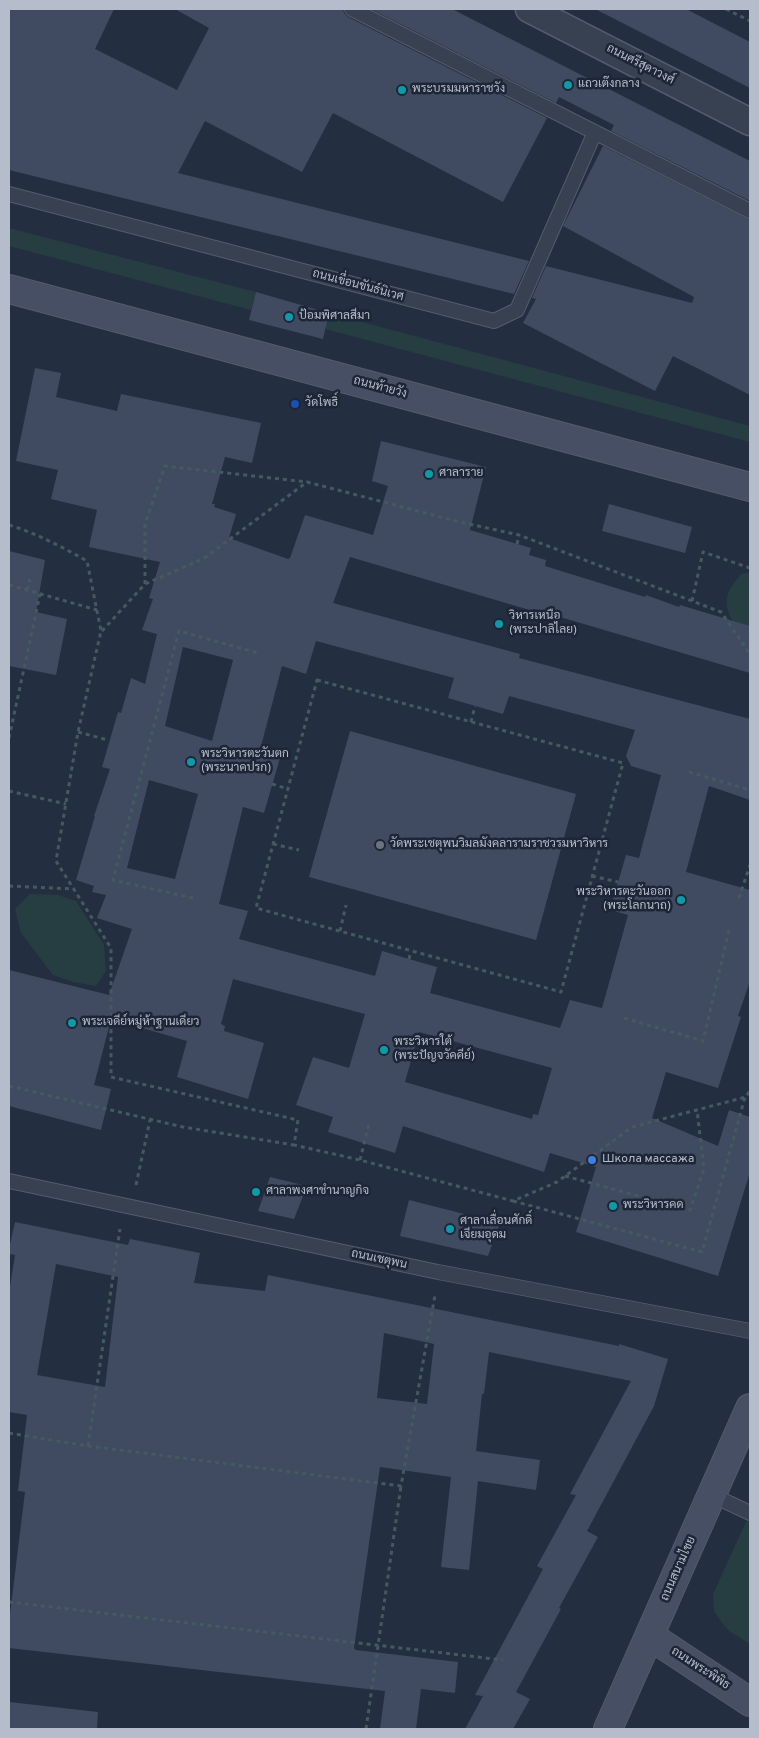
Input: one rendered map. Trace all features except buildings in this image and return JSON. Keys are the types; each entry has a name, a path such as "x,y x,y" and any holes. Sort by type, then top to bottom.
{"street":[{"name":"ถนนศรีสุดาวงศ์","path":"529,9 750,122"},
{"name":"ถนนท้ายวัง","path":"9,289 750,487"},
{"name":"ถนนสนามไชย","path":"608,1729 750,1408"},
{"name":"ถนนพระพิพิธ","path":"650,1636 750,1702"}],"lane":[{"path":"352,9 750,211"},
{"name":"ถนนเขื่อนขันธ์นิเวศ","path":"9,194 494,321 517,310 595,132"},
{"name":"ถนนเชตุพน","path":"9,1181 438,1272 750,1331"},
{"path":"712,1495 750,1513"}],"path":[{"path":"726,9 750,21"},
{"path":"145,584 145,524 165,466 307,482 460,522 519,535 721,612 750,654"},
{"path":"101,631 145,584 203,558 307,482"},
{"path":"9,525 22,529 87,560 101,631 78,732 56,861 111,948 111,1077 298,1120 294,1145"},
{"path":"517,544 519,535"},
{"path":"692,601 703,552 750,568"},
{"path":"27,590 30,580"},
{"path":"9,585 97,610"},
{"path":"9,738 40,594"},
{"path":"193,898 113,880 146,751 179,632 258,653"},
{"path":"317,680 471,722 623,763 561,992 256,908 317,680"},
{"path":"471,722 475,706"},
{"path":"78,732 108,740"},
{"path":"689,772 750,790"},
{"path":"272,784 288,789"},
{"path":"9,791 66,804"},
{"path":"273,844 299,850"},
{"path":"739,898 750,865"},
{"path":"592,876 618,882"},
{"path":"9,886 74,889"},
{"path":"340,931 346,905"},
{"path":"624,1018 703,1041 729,930"},
{"path":"409,959 411,951"},
{"path":"9,1086 183,1127 294,1145 360,1160 702,1252 746,1097 750,1090"},
{"path":"513,1201 557,1182 632,1127 746,1097"},
{"path":"565,1176 690,1210 704,1169 697,1110"},
{"path":"134,1190 150,1120"},
{"path":"360,1160 369,1124"},
{"path":"88,1446 122,1220"},
{"path":"366,1729 401,1486 433,1305"},
{"path":"9,1433 88,1446 401,1486"},
{"path":"9,1602 503,1660"}],"green space":[{"path":"9,228 256,292 251,310 9,246"},
{"path":"329,313 750,426 750,442 325,329"},
{"path":"750,572 750,639 739,630 731,618 728,611 727,598 733,584 741,574"},
{"path":"30,894 58,895 76,901 104,945 106,971 96,986 73,982 53,975 21,933 15,909"},
{"path":"750,1513 750,1644 729,1631 722,1623 714,1611 713,1594"}],"place":[{"name":"แถวเต๊งกลาง","path":"568,85"},
{"name":"พระบรมมหาราชวัง","path":"402,90"},
{"name":"ป้อมพิศาลสีมา","path":"289,317"},
{"name":"วัดโพธิ์","path":"295,404"},
{"name":"ศาลาราย","path":"429,474"},
{"name":"วิหารเหนือ (พระปาลิไลย)","path":"499,624"},
{"name":"พระวิหารตะวันตก (พระนาคปรก)","path":"191,762"},
{"name":"วัดพระเชตุพนวิมลมังคลารามราชวรมหาวิหาร","path":"380,845"},
{"name":"พระวิหารตะวันออก (พระโลกนาถ)","path":"681,900"},
{"name":"พระเจดีย์หมู่ห้าฐานเดียว","path":"72,1023"},
{"name":"พระวิหารใต้ (พระปัญจวัคคีย์)","path":"384,1050"},
{"name":"Школа массажа","path":"592,1160"},
{"name":"ศาลาพงศาชำนาญกิจ","path":"256,1192"},
{"name":"พระวิหารคด","path":"613,1206"},
{"name":"ศาลาเลื่อนศักดิ์ เจียมอุดม","path":"450,1229"}]}
